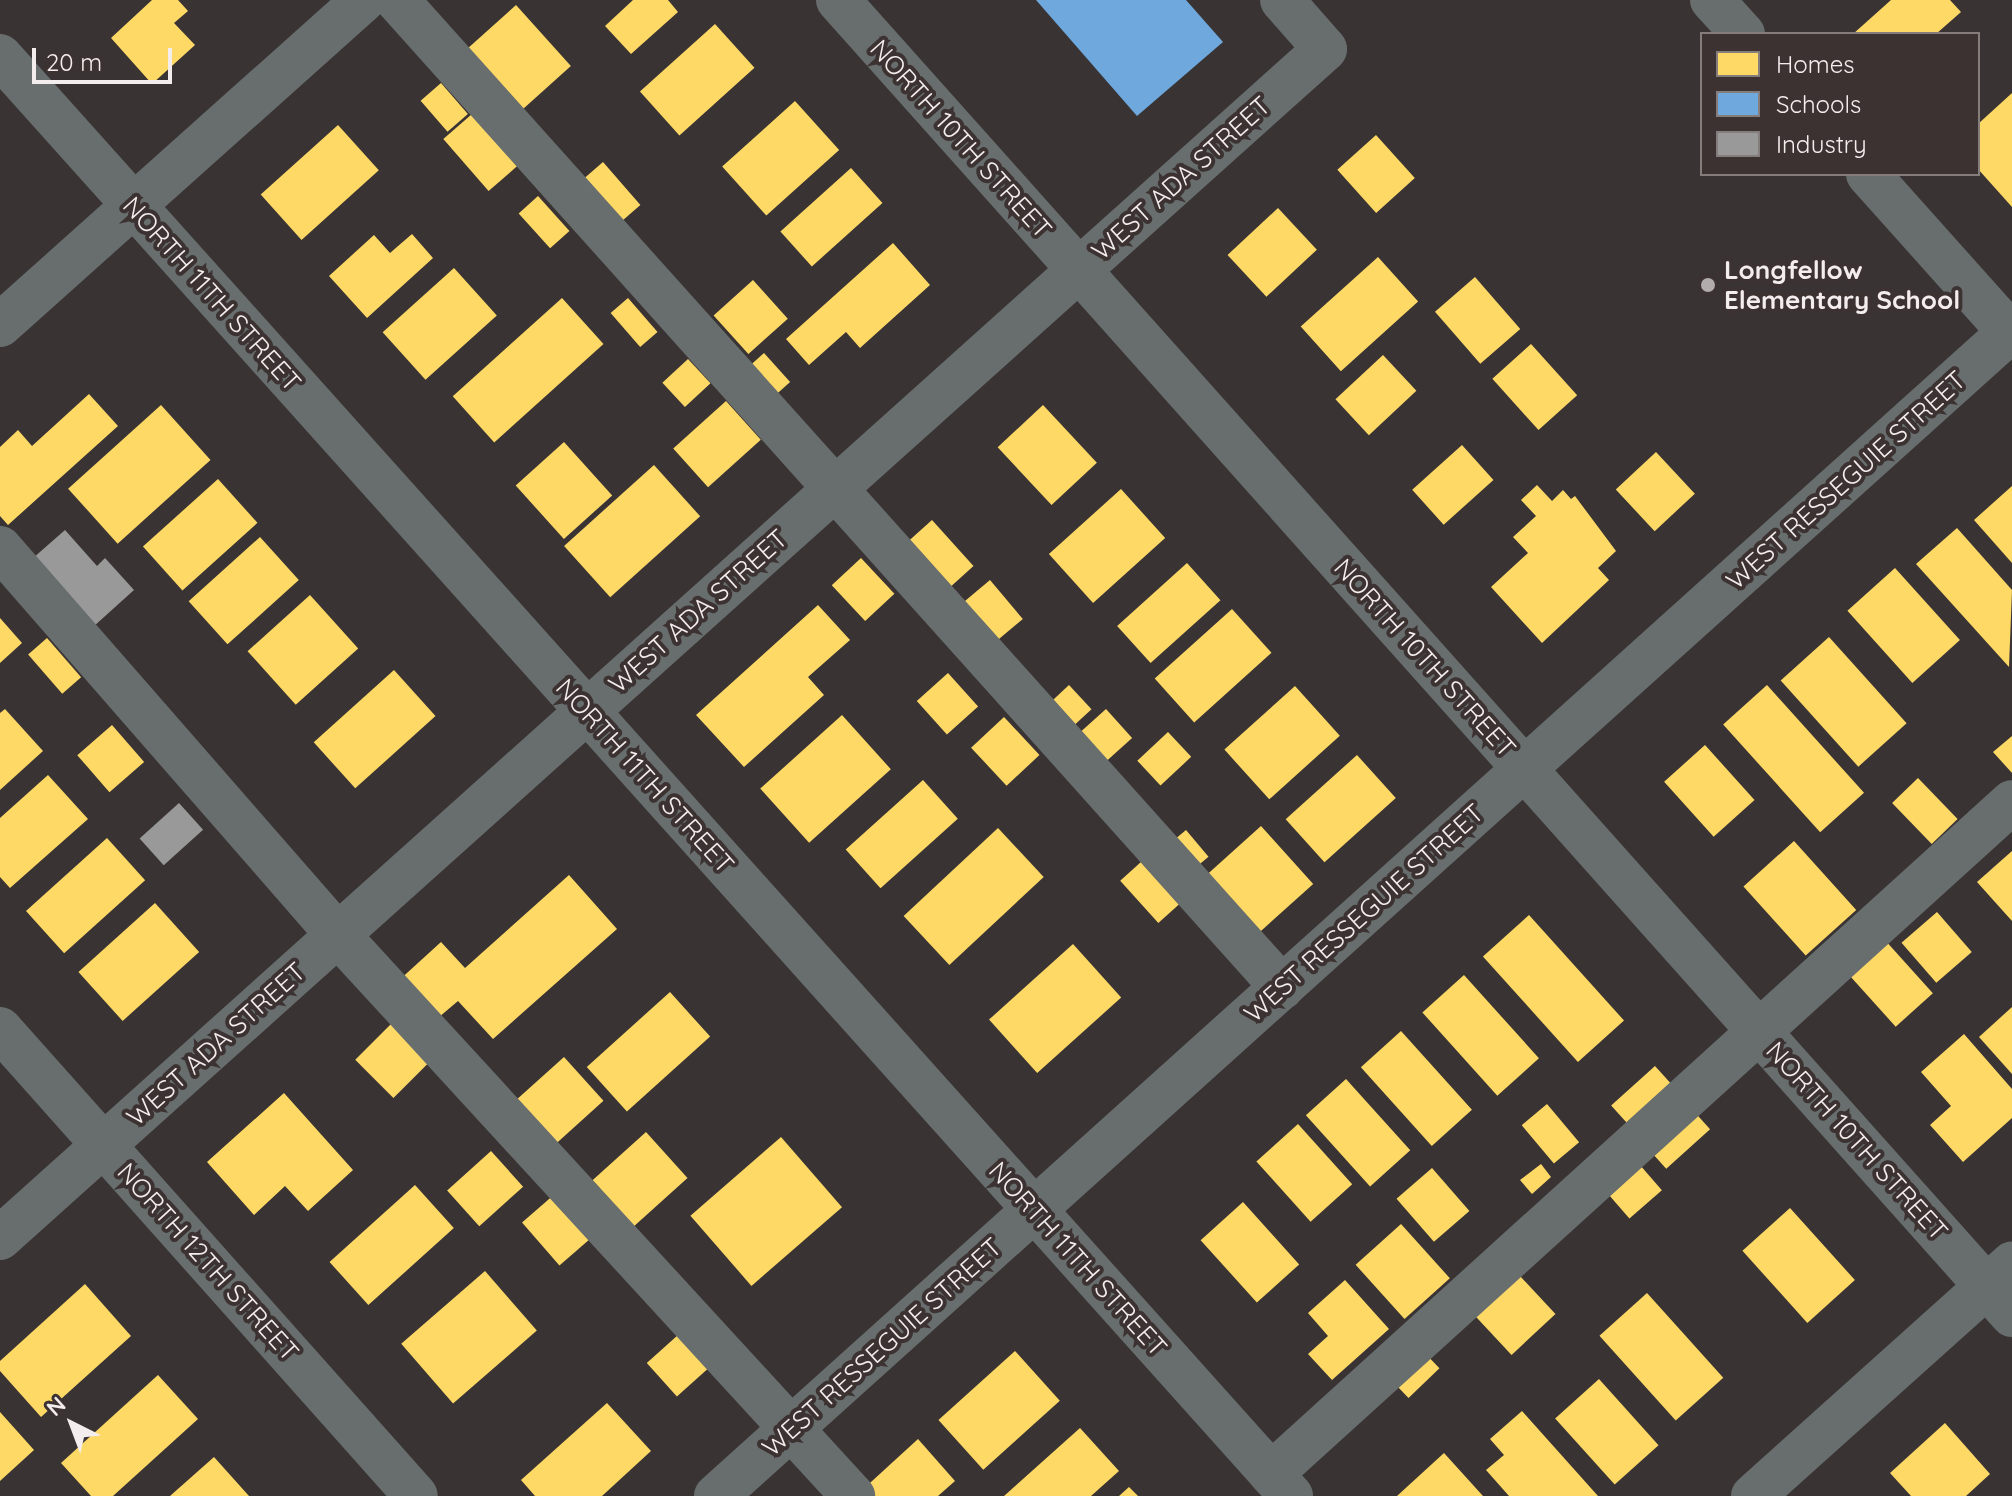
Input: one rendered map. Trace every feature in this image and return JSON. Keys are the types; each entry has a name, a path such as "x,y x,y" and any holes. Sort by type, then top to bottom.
{"street":[{"path":"0,325 363,0"},
{"path":"397,0 1282,987"},
{"name":"NORTH 10TH STREET","path":"838,0 1758,1030 2004,1289"},
{"name":"WEST ADA STREET","path":"0,1238 1325,49 1282,0"},
{"path":"1712,0 1741,32"},
{"name":"NORTH 11TH STREET","path":"0,56 1281,1485"},
{"path":"1870,176 2011,333"},
{"name":"WEST RESSEGUIE STREET","path":"716,1496 2011,333"},
{"path":"0,548 338,935 853,1496"},
{"path":"1281,1485 1758,1030 2012,802"},
{"name":"NORTH 12TH STREET","path":"0,1029 416,1496"},
{"path":"1753,1496 2004,1289"}],"building: Homes":[{"path":"152,0 178,0 188,11 174,23 195,45 152,84 111,38"},
{"path":"633,0 668,0 678,12 631,54 605,26"},
{"path":"1891,0 1950,0 1961,12 1938,32 1855,32"},
{"path":"516,5 571,66 521,111 466,50"},
{"path":"715,24 754,68 679,135 640,92"},
{"path":"441,83 468,114 448,132 421,101"},
{"path":"2012,93 2012,207 1980,171 1980,122"},
{"path":"795,101 839,150 766,216 722,167"},
{"path":"472,114 517,166 489,191 443,139"},
{"path":"338,125 379,170 302,240 261,195"},
{"path":"1376,135 1415,178 1376,213 1337,170"},
{"path":"603,162 640,205 612,229 575,186"},
{"path":"851,168 882,203 812,266 780,232"},
{"path":"538,196 569,231 550,248 519,213"},
{"path":"1278,208 1317,250 1266,297 1228,255"},
{"path":"412,234 433,258 367,318 329,276 374,235 390,253"},
{"path":"893,243 930,285 860,348 846,332 809,365 786,339"},
{"path":"1378,257 1418,302 1341,371 1301,327"},
{"path":"454,268 497,316 425,380 383,332"},
{"path":"1475,277 1520,329 1480,364 1435,312"},
{"path":"753,280 788,319 748,354 714,315"},
{"path":"562,298 603,344 494,442 453,396"},
{"path":"628,298 658,332 640,347 611,313"},
{"path":"1531,344 1577,395 1539,430 1492,379"},
{"path":"764,353 790,382 768,402 742,373"},
{"path":"1383,355 1416,391 1369,435 1335,399"},
{"path":"688,359 711,383 685,407 662,383"},
{"path":"89,394 118,426 8,525 0,516 0,447 18,430 32,446"},
{"path":"726,401 761,440 708,487 673,449"},
{"path":"161,405 211,460 118,544 68,489"},
{"path":"1043,405 1097,463 1052,505 998,447"},
{"path":"564,442 612,496 564,539 516,485"},
{"path":"1462,445 1493,480 1444,525 1412,490"},
{"path":"1656,452 1695,494 1655,531 1616,490"},
{"path":"654,465 700,516 610,597 564,546"},
{"path":"218,479 257,523 182,590 143,547"},
{"path":"1537,485 1552,501 1563,490 1571,499 1575,496 1616,551 1598,568 1609,580 1542,643 1491,587 1528,553 1513,537 1536,516 1521,500"},
{"path":"2012,486 2012,563 1974,520"},
{"path":"1121,489 1165,538 1093,603 1049,554"},
{"path":"932,520 973,566 942,594 901,548"},
{"path":"1957,528 2012,590 2009,667 1916,564"},
{"path":"260,537 299,580 227,644 189,601"},
{"path":"861,558 894,594 865,621 832,585"},
{"path":"1187,563 1220,600 1151,663 1117,626"},
{"path":"1895,568 1960,640 1912,683 1847,611"},
{"path":"990,580 1023,619 991,646 958,607"},
{"path":"310,595 358,649 296,705 248,651"},
{"path":"818,605 850,640 808,677 824,695 744,767 696,715"},
{"path":"1232,609 1271,653 1194,722 1155,679"},
{"path":"0,618 22,643 0,663"},
{"path":"1829,637 1907,723 1858,767 1781,680"},
{"path":"47,638 81,677 62,694 28,654"},
{"path":"394,670 435,716 355,788 314,742"},
{"path":"948,673 978,706 947,735 917,701"},
{"path":"1069,685 1092,709 1070,730 1047,705"},
{"path":"1767,685 1864,793 1820,832 1723,724"},
{"path":"1295,686 1340,736 1269,799 1224,750"},
{"path":"5,709 43,751 0,790 0,713"},
{"path":"1106,709 1132,738 1100,767 1074,738"},
{"path":"842,715 891,769 809,843 760,789"},
{"path":"1004,717 1039,755 1007,786 971,748"},
{"path":"112,725 144,762 109,792 77,755"},
{"path":"1168,732 1191,757 1160,786 1137,761"},
{"path":"2012,736 2012,773 1993,752"},
{"path":"1705,745 1755,800 1714,837 1664,782"},
{"path":"1357,755 1396,798 1324,862 1286,819"},
{"path":"48,775 88,819 10,888 0,877 0,818"},
{"path":"1918,778 1958,819 1932,844 1892,803"},
{"path":"923,780 958,819 881,888 846,850"},
{"path":"1261,826 1313,884 1249,942 1197,884"},
{"path":"998,828 1044,877 949,965 904,916"},
{"path":"1186,830 1208,857 1191,872 1168,845"},
{"path":"107,838 145,880 64,953 26,911"},
{"path":"1794,841 1856,910 1806,956 1743,887"},
{"path":"2012,851 2012,921 1977,882"},
{"path":"1141,862 1179,904 1158,923 1120,881"},
{"path":"569,875 617,929 493,1039 458,1001 432,1023 396,983 441,942 465,968"},
{"path":"155,903 199,952 123,1021 78,972"},
{"path":"1937,912 1972,952 1936,983 1902,943"},
{"path":"1529,915 1624,1021 1578,1062 1483,956"},
{"path":"1884,939 1933,993 1896,1027 1847,972"},
{"path":"1073,944 1121,998 1037,1073 989,1020"},
{"path":"1464,975 1539,1058 1497,1096 1422,1012"},
{"path":"670,992 710,1037 627,1112 587,1067"},
{"path":"2012,1007 2012,1074 1979,1037"},
{"path":"392,1023 430,1061 393,1098 355,1060"},
{"path":"1401,1031 1472,1110 1432,1146 1361,1067"},
{"path":"1964,1034 2012,1089 2012,1118 1963,1162 1930,1125 1951,1106 1921,1072"},
{"path":"564,1057 603,1101 554,1146 514,1102"},
{"path":"1655,1066 1672,1085 1628,1124 1611,1105"},
{"path":"1346,1079 1410,1150 1370,1186 1306,1115"},
{"path":"284,1093 353,1170 308,1211 285,1186 254,1215 207,1162"},
{"path":"1547,1104 1579,1142 1554,1164 1522,1125"},
{"path":"1690,1107 1710,1129 1666,1169 1646,1146"},
{"path":"1298,1124 1352,1184 1311,1222 1256,1161"},
{"path":"646,1132 687,1178 634,1226 592,1180"},
{"path":"781,1137 842,1207 751,1286 690,1216"},
{"path":"491,1151 523,1187 479,1226 447,1190"},
{"path":"1633,1157 1662,1190 1629,1218 1601,1185"},
{"path":"1541,1164 1551,1177 1532,1194 1520,1180"},
{"path":"1432,1168 1469,1211 1434,1242 1397,1199"},
{"path":"415,1185 454,1228 368,1305 330,1262"},
{"path":"556,1193 593,1236 559,1266 522,1223"},
{"path":"1243,1202 1299,1264 1257,1303 1201,1240"},
{"path":"1790,1208 1855,1280 1807,1323 1742,1251"},
{"path":"1401,1224 1450,1278 1405,1319 1356,1265"},
{"path":"485,1271 537,1331 453,1403 401,1344"},
{"path":"1520,1276 1555,1314 1512,1355 1476,1317"},
{"path":"1345,1280 1389,1329 1332,1380 1308,1354 1328,1336 1308,1313"},
{"path":"85,1284 131,1336 41,1417 0,1371 0,1361"},
{"path":"1647,1293 1723,1378 1676,1421 1599,1336"},
{"path":"678,1335 708,1368 677,1397 647,1363"},
{"path":"1420,1348 1439,1368 1409,1398 1389,1378"},
{"path":"1015,1351 1060,1401 983,1470 938,1420"},
{"path":"158,1375 198,1419 113,1496 91,1496 61,1463"},
{"path":"1599,1379 1659,1445 1615,1485 1555,1418"},
{"path":"607,1403 651,1451 602,1496 535,1496 521,1480"},
{"path":"1522,1411 1598,1496 1509,1496 1486,1470 1504,1455 1490,1439"},
{"path":"0,1412 34,1450 0,1481"},
{"path":"1945,1423 1990,1474 1966,1496 1911,1496 1890,1473"},
{"path":"1080,1428 1119,1471 1091,1496 1004,1496"},
{"path":"918,1439 955,1481 938,1496 862,1496 859,1493"},
{"path":"1444,1453 1483,1496 1397,1496"},
{"path":"214,1457 249,1496 170,1496"},
{"path":"1129,1487 1138,1496 1119,1496"}],"building: Schools":[{"path":"1036,0 1186,0 1223,42 1137,116"}],"building: Industry":[{"path":"65,530 97,566 105,558 134,590 93,627 24,566"},
{"path":"179,803 203,830 164,865 140,838"}],"place":[{"name":"Longfellow Elementary School","path":"1708,285"}]}
